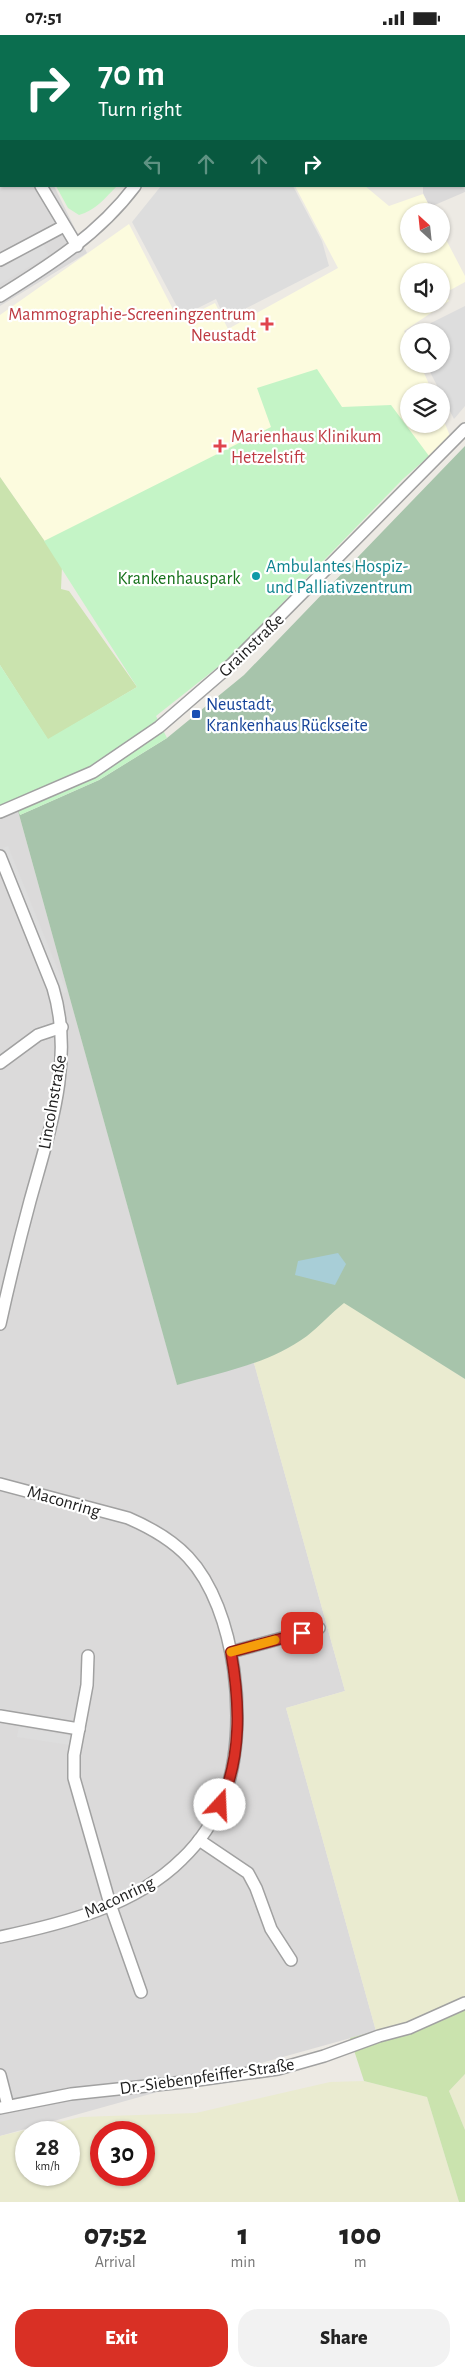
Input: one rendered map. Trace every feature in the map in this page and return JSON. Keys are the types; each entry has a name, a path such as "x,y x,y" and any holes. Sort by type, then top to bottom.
{"street":[{"path":"42,187 77,246"},
{"path":"0,296 77,246 134,187"},
{"path":"0,260 64,226"},
{"name":"Grainstraße","path":"0,811 93,772 159,727 232,664 465,429"},
{"name":"Lincolnstraße","path":"0,856 53,988 62,1027 61,1071 56,1102 0,1324"},
{"path":"0,1063 38,1035 62,1027"},
{"name":"Maconring","path":"0,1484 128,1518 146,1526 188,1557 206,1583 224,1625 235,1673 238,1738 225,1793 215,1817 200,1840 181,1860 148,1886 110,1904 69,1919 0,1937"},
{"path":"231,1652 319,1628"},
{"path":"88,1656 87,1685 74,1755 74,1779 110,1904 141,1992"},
{"path":"0,1716 79,1729"},
{"path":"200,1840 248,1873 256,1888 271,1929 291,1960"},
{"name":"Dr.-Siebenpfeiffer-Straße","path":"4,2107 71,2094 184,2082 278,2069 409,2028 465,2003"},
{"path":"0,2075 4,2107"}],"shaded area":[{"path":"0,187 54,187 87,253 0,306"},
{"path":"160,187 294,187 322,241 329,266 225,319 216,299 182,316 132,222"},
{"name":"Marienhaus Klinikum Hetzelstift","path":"296,187 366,187 389,206 423,194 428,203 400,203 400,253 450,253 450,247 465,276 465,282 450,290 450,263 400,263 400,313 431,313 416,323 400,323 400,373 424,373 428,383 400,383 400,433 449,433 450,436 403,479 228,659 62,566 0,477 0,315 129,224 179,321 215,303 228,329 338,268"},
{"path":"423,187 465,187 465,192 439,203 428,203 423,193"},
{"path":"43,244 49,255 0,284 0,269"},
{"path":"465,306 465,406 454,419 450,411 450,383 436,383 431,373 450,373 450,323 431,323"},
{"path":"465,446 465,1379 344,1303 307,1336 277,1354 245,1366 177,1385 15,800 20,815 99,780 167,738 244,675"},
{"path":"15,800 177,1384 254,1363 345,1691 286,1708 376,2031 54,2121 15,2121 15,2132 0,2136 0,805"},
{"path":"8,846 67,992 63,994 3,848"},
{"path":"344,1302 465,1379 465,2007 376,2031 286,1708 345,1691 254,1363 284,1350 308,1335"},
{"path":"19,1727 72,1736 70,1745 17,1737"},
{"path":"465,2074 465,2130 449,2091"},
{"path":"364,2081 427,2097 459,2202 0,2202 0,2136 15,2132 15,2186 80,2186 80,2121 64,2121 81,2117 196,2113 330,2082"}],"green space":[{"path":"57,187 116,187 95,207 85,213 79,215 68,208"},
{"name":"Krankenhauspark","path":"317,369 342,407 391,405 400,417 400,433 412,433 429,456 403,479 228,659 156,716 167,738 99,780 20,815 15,801 0,805 0,665 48,739 137,687 44,541 271,427 257,388"},
{"path":"0,477 62,566 61,589 69,591 137,687 48,740 0,665"},
{"path":"465,2007 465,2074 449,2091 465,2130 465,2202 459,2202 427,2097 364,2081 350,2038"}],"water":[{"path":"338,1253 346,1264 335,1285 295,1275 298,1261"}],"slow traffic":[{"path":"231,1652 275,1640"}],"place":[{"name":"Mammographie-Screeningzentrum Neustadt","path":"267,324"},
{"name":"Marienhaus Klinikum Hetzelstift","path":"220,446"},
{"name":"Ambulantes Hospiz- und Palliativzentrum","path":"256,576"},
{"name":"Neustadt, Krankenhaus Rückseite","path":"196,714"}],"route":[{"path":"220,1805 233,1766 238,1738 235,1673 231,1652 302,1633"}]}
